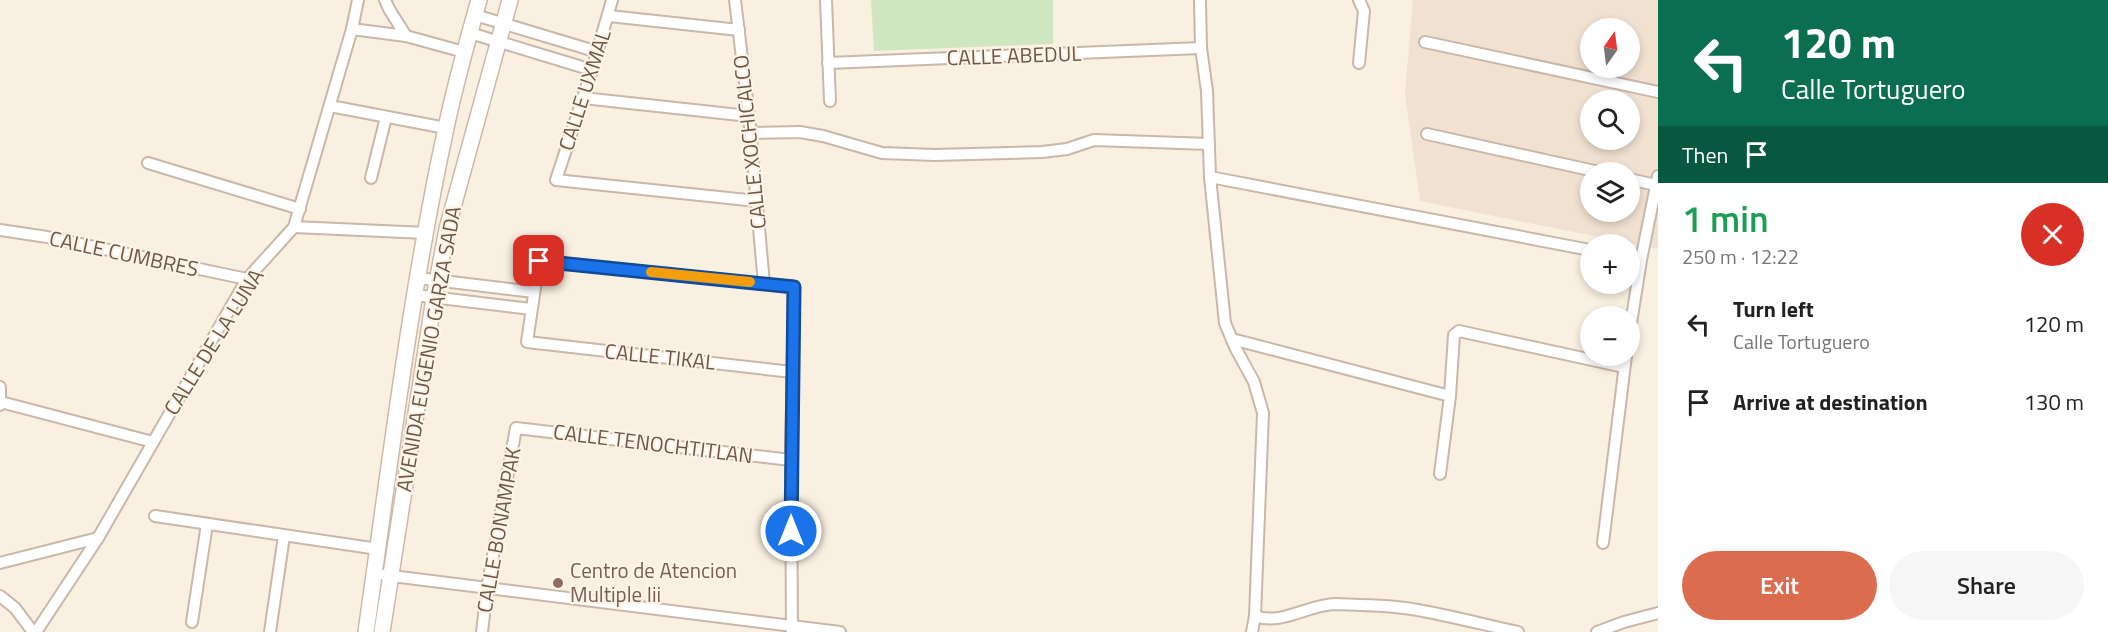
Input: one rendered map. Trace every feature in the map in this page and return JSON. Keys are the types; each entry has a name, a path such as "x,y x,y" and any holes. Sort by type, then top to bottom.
{"main road":[{"name":"AVENIDA EUGENIO GARZA SADA","path":"382,632 434,298 447,229 510,0"},
{"name":"AVENIDA EUGENIO GARZA SADA","path":"366,632 426,233 446,128 477,8"}],"street":[{"name":"CALLE DE LA LUNA","path":"35,632 98,538 247,279 294,227 352,29 357,0"},
{"path":"385,0 406,36"},
{"name":"CALLE UXMAL","path":"612,0 598,52 556,180 757,201"},
{"name":"CALLE XOCHICALCO","path":"735,0 751,133 764,284"},
{"path":"826,0 830,100"},
{"path":"1200,0 1201,48 1207,91 1210,177 1226,323 1254,382 1263,414 1262,478 1255,616 1252,632"},
{"path":"1359,0 1364,11 1359,63"},
{"path":"477,8 503,24 598,52"},
{"path":"609,16 739,30"},
{"path":"352,29 406,36 464,52"},
{"path":"470,33 592,70"},
{"path":"1425,42 1658,92"},
{"name":"CALLE ABEDUL","path":"828,63 1201,48"},
{"path":"583,98 749,116"},
{"path":"330,106 446,128"},
{"path":"371,178 386,117"},
{"path":"751,133 800,132 823,136 882,153 936,155 1042,152 1067,149 1094,140 1209,144"},
{"path":"1427,134 1580,168"},
{"path":"148,163 300,210"},
{"path":"1210,177 1580,248"},
{"path":"1634,306 1657,181 1640,180"},
{"path":"294,227 426,233"},
{"name":"CALLE CUMBRES","path":"0,230 47,237 247,279"},
{"path":"415,295 531,309 539,261 794,287 790,460 792,629"},
{"path":"418,278 534,292"},
{"name":"CALLE TIKAL","path":"531,309 527,342 792,372"},
{"path":"1440,474 1450,396 1454,335 1459,331 1580,353"},
{"path":"1232,339 1450,396"},
{"path":"1603,543 1624,366"},
{"path":"0,387 1,404 153,442"},
{"name":"CALLE TENOCHTITLAN","path":"516,428 790,460"},
{"name":"CALLE BONAMPAK","path":"482,632 487,589 516,428"},
{"path":"155,516 378,549"},
{"path":"192,622 207,524"},
{"path":"270,632 284,536"},
{"path":"0,563 98,538"},
{"path":"374,575 792,629 840,632"},
{"path":"0,596 15,608 35,632"},
{"path":"1255,616 1262,619 1281,618 1333,604 1400,608 1422,610 1518,632"},
{"path":"1597,632 1658,613"}],"shaded area":[{"path":"1413,0 1658,0 1658,249 1640,245 1640,234 1584,234 1420,201 1405,94"}],"green space":[{"path":"871,0 1053,0 1053,44 874,51"}],"slow traffic":[{"path":"651,272 750,282"}],"place":[{"name":"Centro de Atencion Multiple Iii","path":"558,583"}],"route":[{"path":"539,261 794,287 790,460 791,531"}]}
